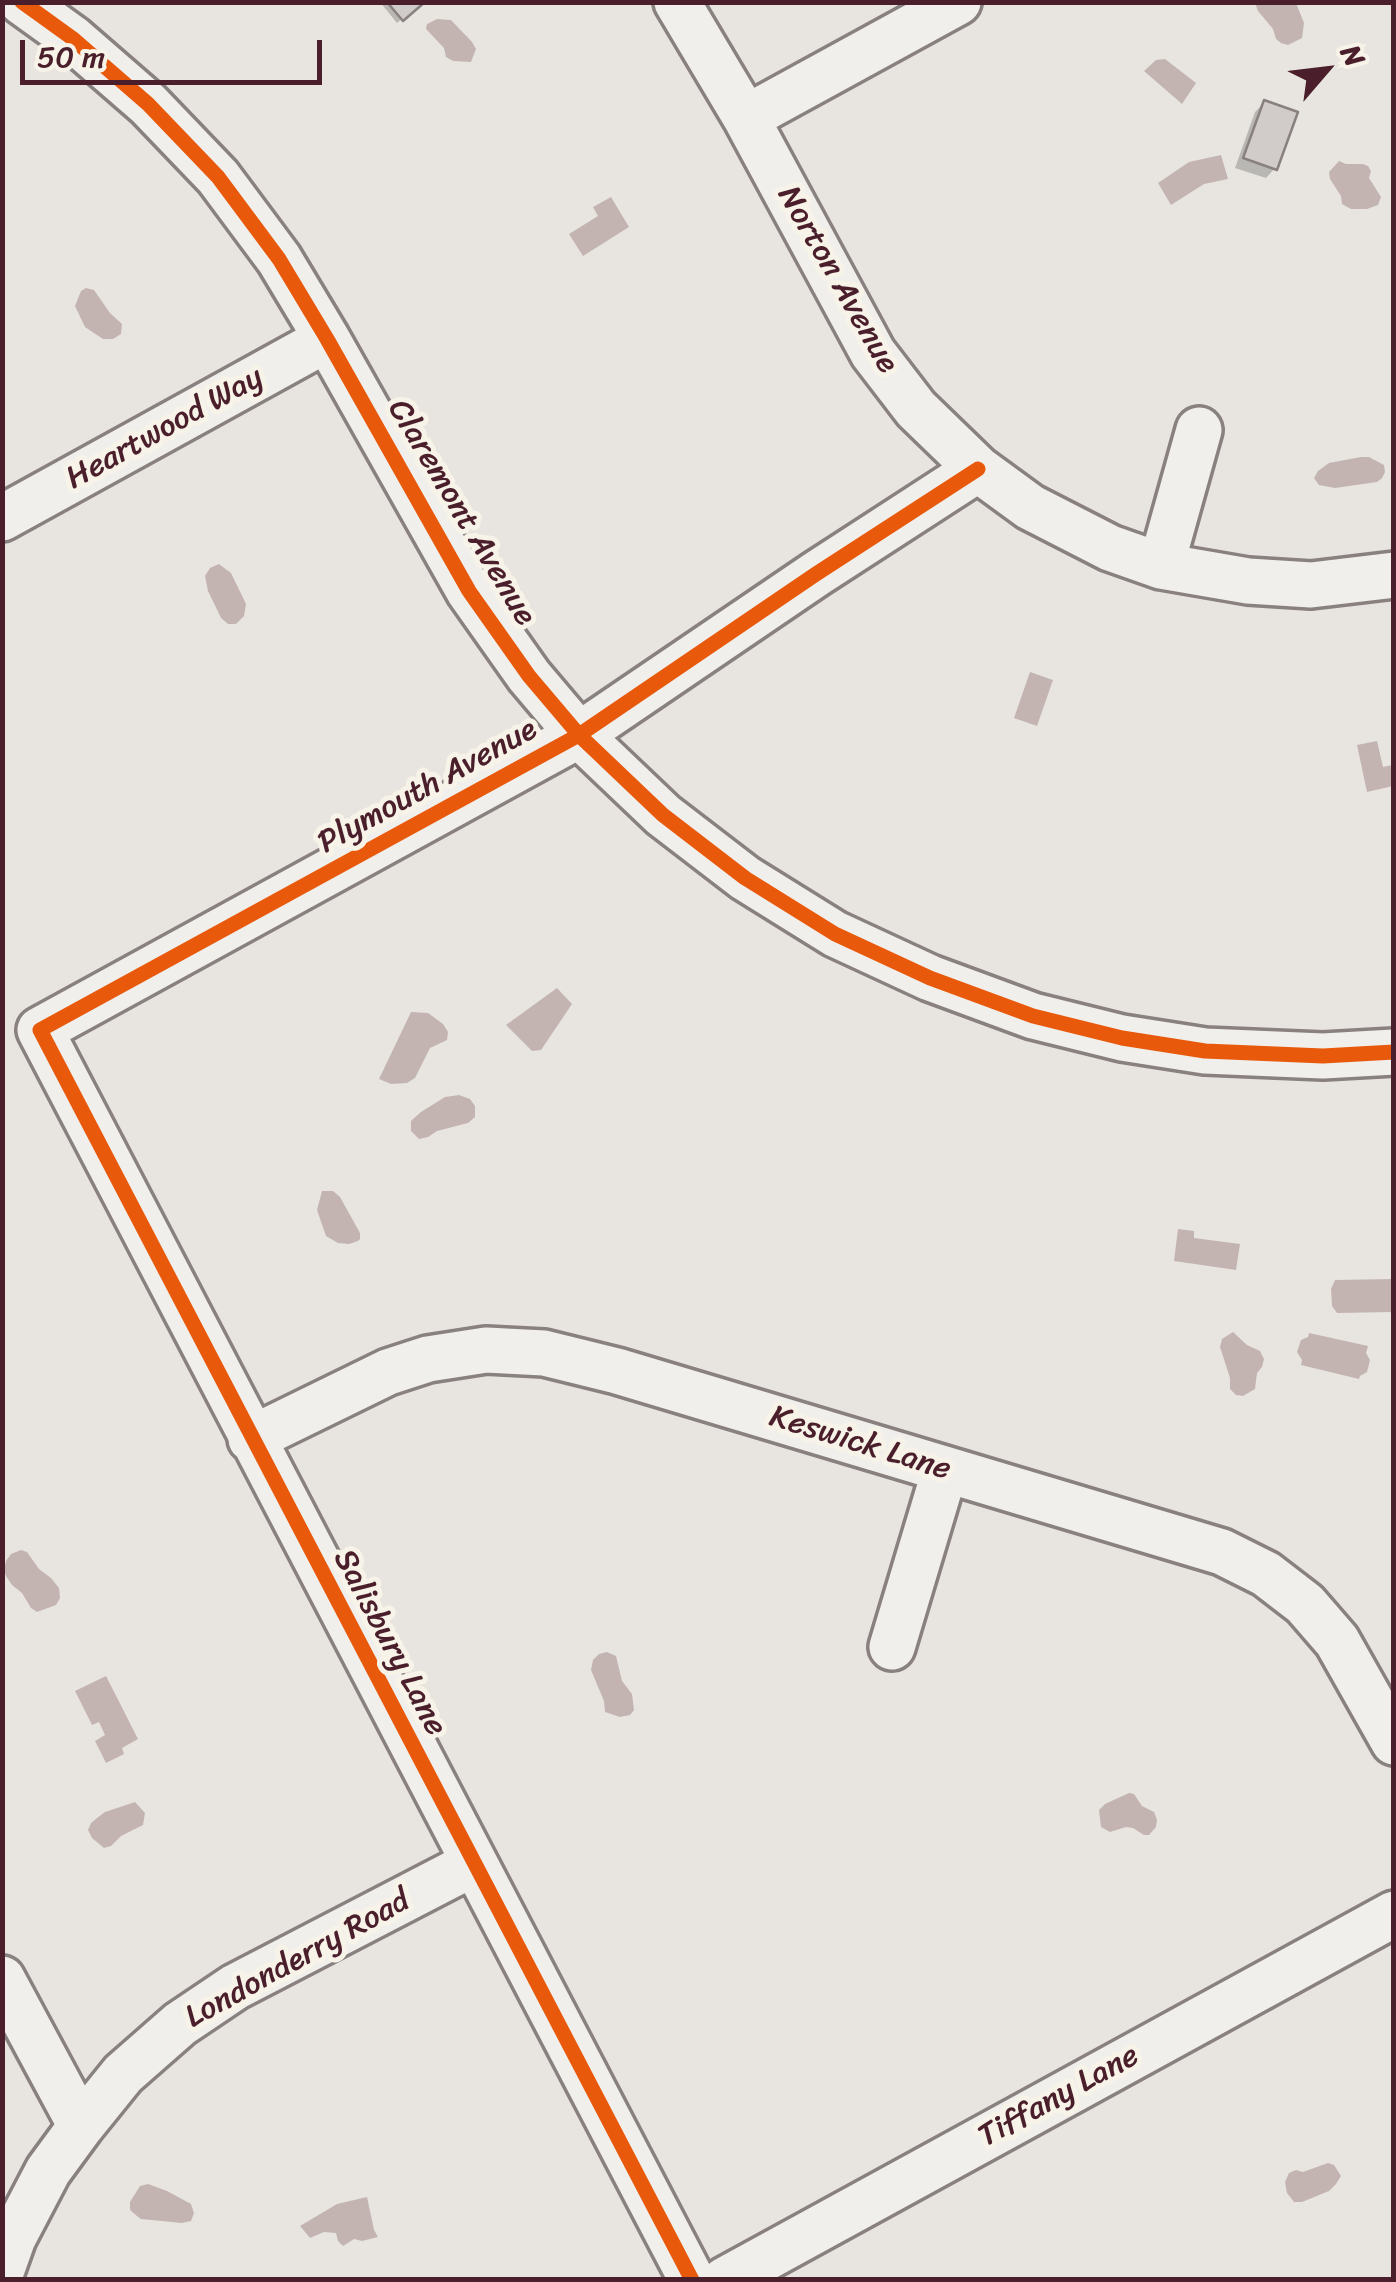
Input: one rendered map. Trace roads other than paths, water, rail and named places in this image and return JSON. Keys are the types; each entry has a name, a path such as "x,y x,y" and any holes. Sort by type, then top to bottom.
{"street":[{"name":"Claremont Avenue","path":"22,2 72,38 148,104 218,177 278,259 469,591 529,676 579,735 663,815 745,878 835,934 930,978 1033,1016 1138,1041 1224,1052 1322,1056 1394,1052"},
{"name":"Norton Avenue","path":"677,2 746,118 873,353 916,409 978,469 1030,507 1110,548 1161,566 1248,582 1311,584 1394,575"},
{"path":"746,118 958,2"},
{"name":"Heartwood Way","path":"2,518 328,340"},
{"path":"1161,566 1199,430"},
{"name":"Plymouth Avenue","path":"40,1030 579,735 978,469"},
{"name":"Salisbury Lane","path":"40,1030 692,2280"},
{"name":"Keswick Lane","path":"252,1439 388,1372 428,1359 486,1350 544,1353 617,1372 1222,1552 1266,1574 1305,1604 1338,1641 1394,1742"},
{"path":"892,1647 945,1470"},
{"name":"Londonderry Road","path":"2,2269 13,2238 48,2172 81,2126 124,2074 180,2024 235,1987 474,1863"},
{"name":"Tiffany Lane","path":"724,2280 1394,1914"},
{"path":"2,1978 81,2126"}]}
